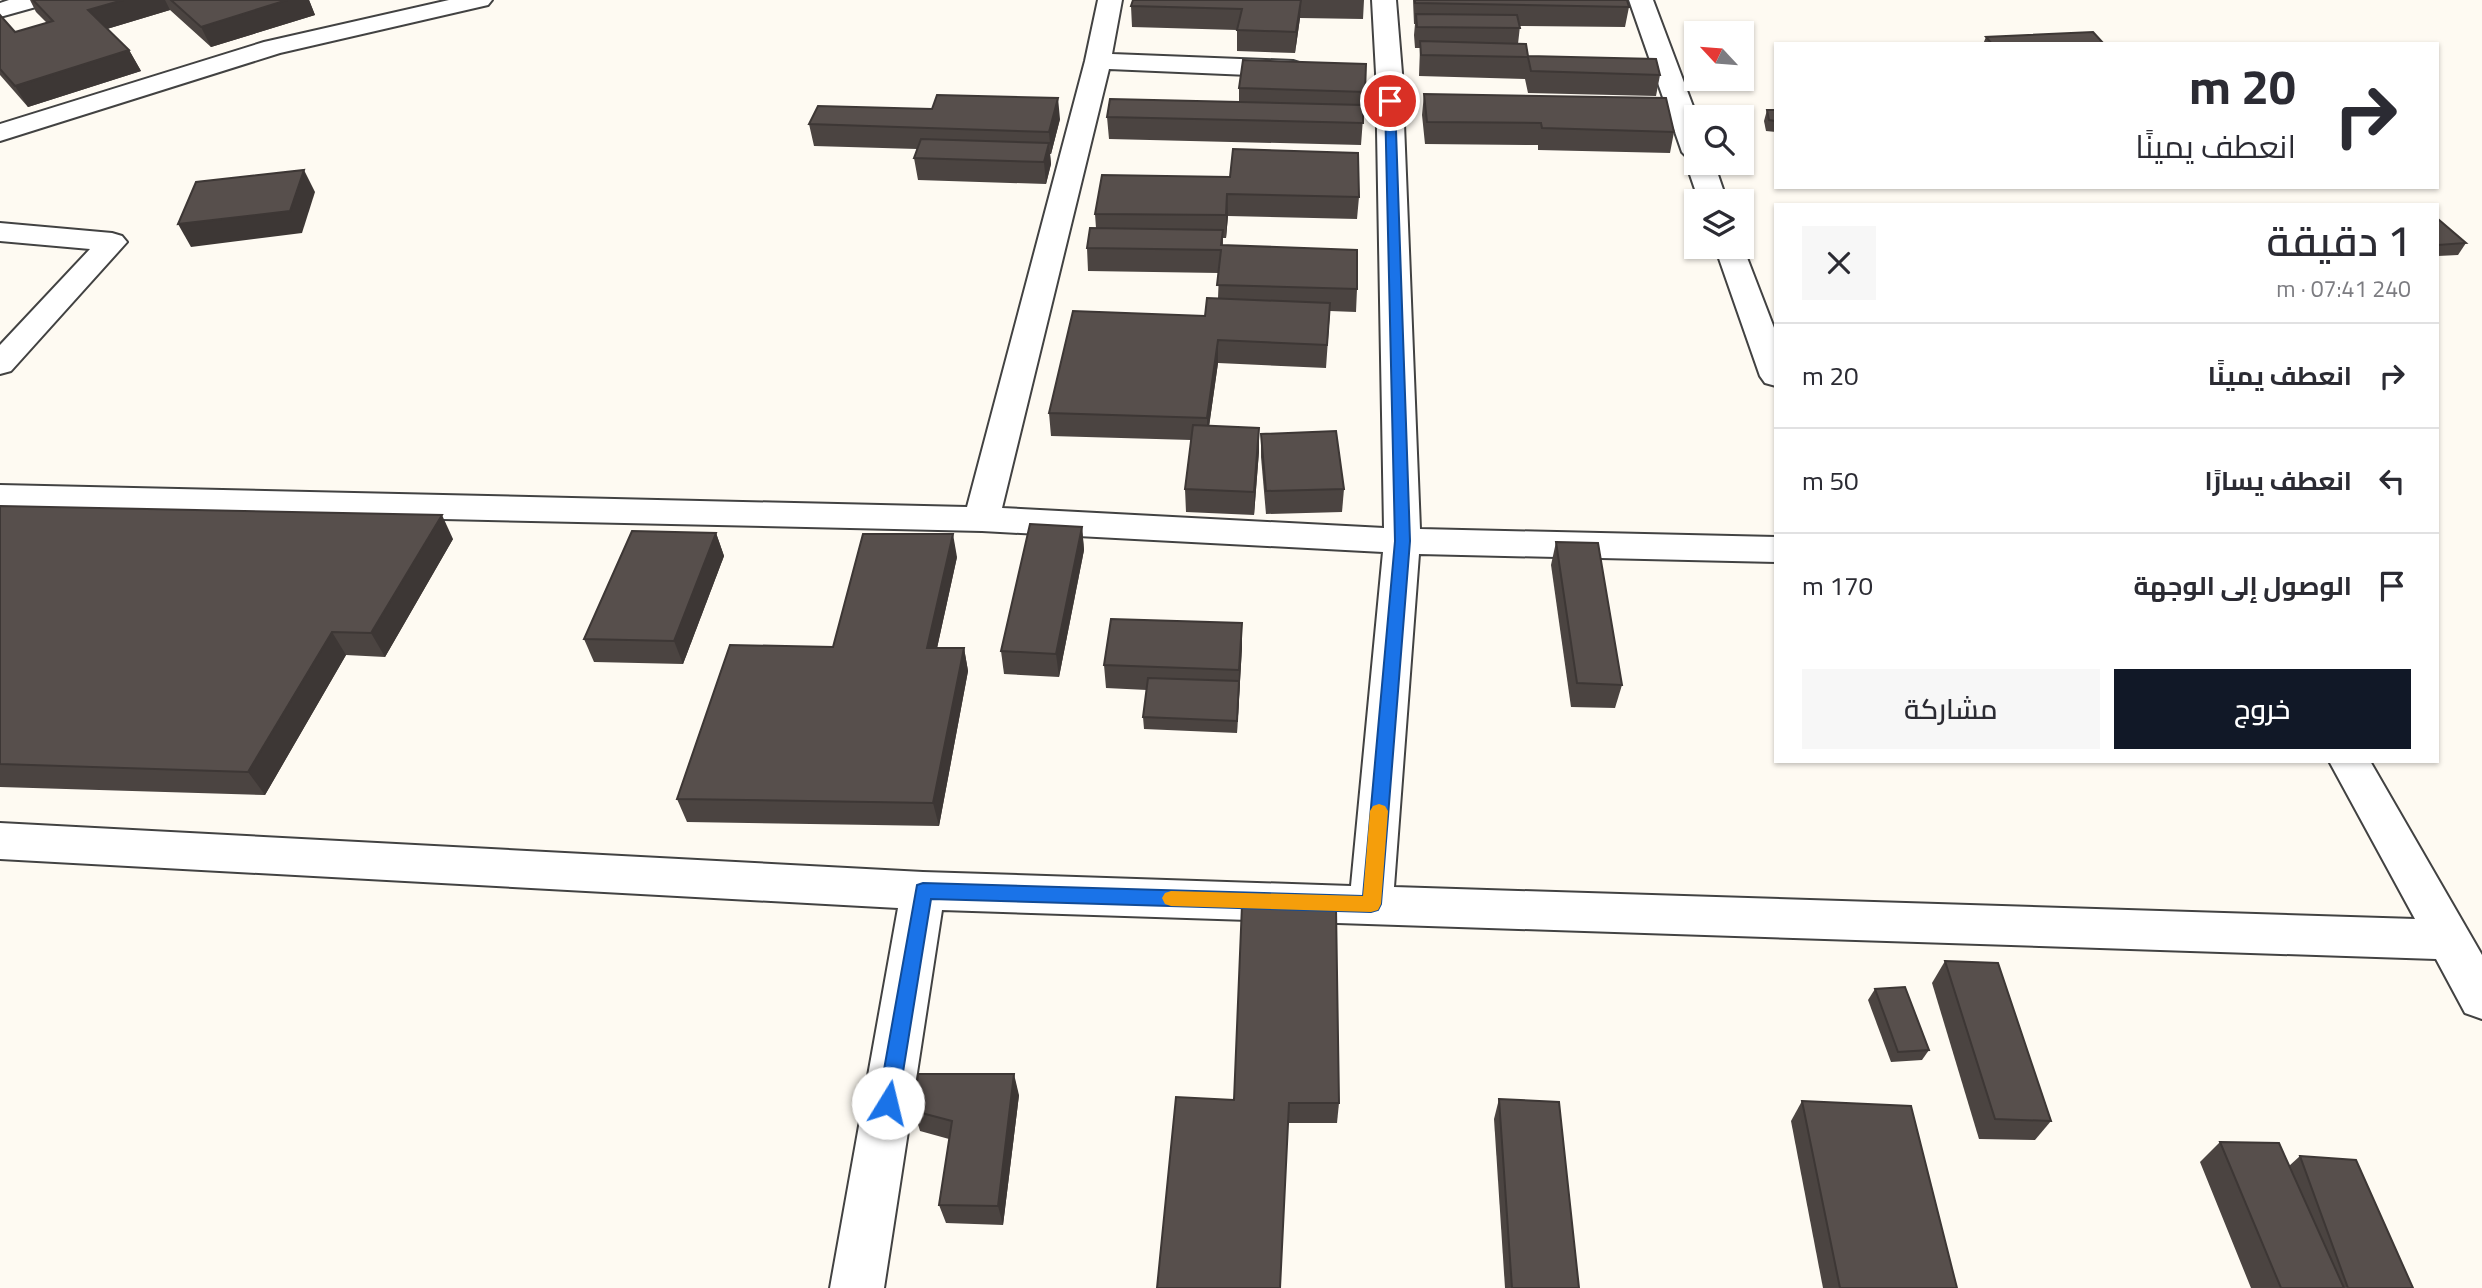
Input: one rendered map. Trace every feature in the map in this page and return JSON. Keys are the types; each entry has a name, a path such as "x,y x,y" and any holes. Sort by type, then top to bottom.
{"street":[{"path":"0,10 35,0"},
{"path":"0,133 273,47 480,0"},
{"path":"1371,904 1402,541 1375,73 1384,0"},
{"path":"1641,0 1684,119"},
{"path":"982,519 1101,50 1098,4"},
{"path":"1101,50 1320,70"},
{"path":"0,232 112,242 0,364"},
{"path":"1734,259 1774,370"},
{"path":"0,497 982,519 1402,541 1774,549"},
{"path":"2350,763 2482,998"},
{"path":"0,841 923,891 2449,940"},
{"path":"857,1288 923,891"}],"building":[{"path":"33,0 123,0 88,10 129,50 15,86 0,69 0,15 15,32 53,21"},
{"path":"171,0 287,0 201,27"},
{"path":"1133,0 1301,0 1296,32 1237,30 1242,9 1131,6"},
{"path":"1415,0 1627,0 1629,7 1415,3"},
{"path":"1416,14 1517,15 1520,28 1417,27"},
{"path":"2093,32 2102,42 1990,42 1986,37"},
{"path":"1420,41 1526,44 1528,56 1656,59 1660,75 1531,71 1528,57 1421,55"},
{"path":"1243,60 1366,64 1365,92 1239,88"},
{"path":"1424,94 1666,98 1674,132 1542,128 1541,123 1427,122"},
{"path":"937,95 1058,98 1049,132 809,124 818,106 932,109"},
{"path":"1110,99 1363,105 1363,123 1107,117"},
{"path":"1767,110 1774,110 1774,121 1769,120"},
{"path":"921,139 1049,143 1044,162 914,158"},
{"path":"1233,149 1358,153 1359,197 1227,194 1226,215 1095,214 1102,175 1230,177"},
{"path":"304,170 290,211 178,224 196,182"},
{"path":"2439,220 2466,243 2439,245"},
{"path":"1090,228 1223,230 1221,245 1357,250 1357,289 1217,285 1221,250 1087,248"},
{"path":"1207,298 1330,303 1327,345 1218,340 1207,418 1049,413 1073,311 1205,316"},
{"path":"1193,425 1259,428 1254,492 1185,489"},
{"path":"1336,431 1344,489 1266,491 1261,434"},
{"path":"0,506 442,515 371,633 332,632 248,772 0,764"},
{"path":"1030,524 1082,527 1056,654 1001,651"},
{"path":"632,531 716,533 674,641 584,639"},
{"path":"863,534 953,534 927,648 964,648 933,803 677,799 730,645 833,647"},
{"path":"1556,542 1598,543 1622,685 1577,683"},
{"path":"1111,619 1242,623 1239,670 1104,665"},
{"path":"1148,678 1239,681 1237,721 1143,717"},
{"path":"1242,905 1336,908 1339,1103 1289,1103 1280,1288 1157,1288 1176,1097 1234,1100"},
{"path":"1945,961 1998,963 2051,1121 1995,1119"},
{"path":"1905,987 1929,1050 1898,1052 1875,989"},
{"path":"918,1074 1014,1074 998,1206 939,1205 952,1121 914,1111"},
{"path":"1499,1099 1559,1102 1579,1288 1512,1288"},
{"path":"1802,1101 1911,1106 1957,1288 1840,1288"},
{"path":"2220,1142 2279,1143 2344,1288 2281,1288"},
{"path":"2300,1156 2356,1160 2413,1288 2348,1288"}],"slow traffic":[{"path":"1171,898 1371,904 1379,811"}],"route":[{"path":"888,1103 923,891 1371,904 1402,541 1390,101"}]}
